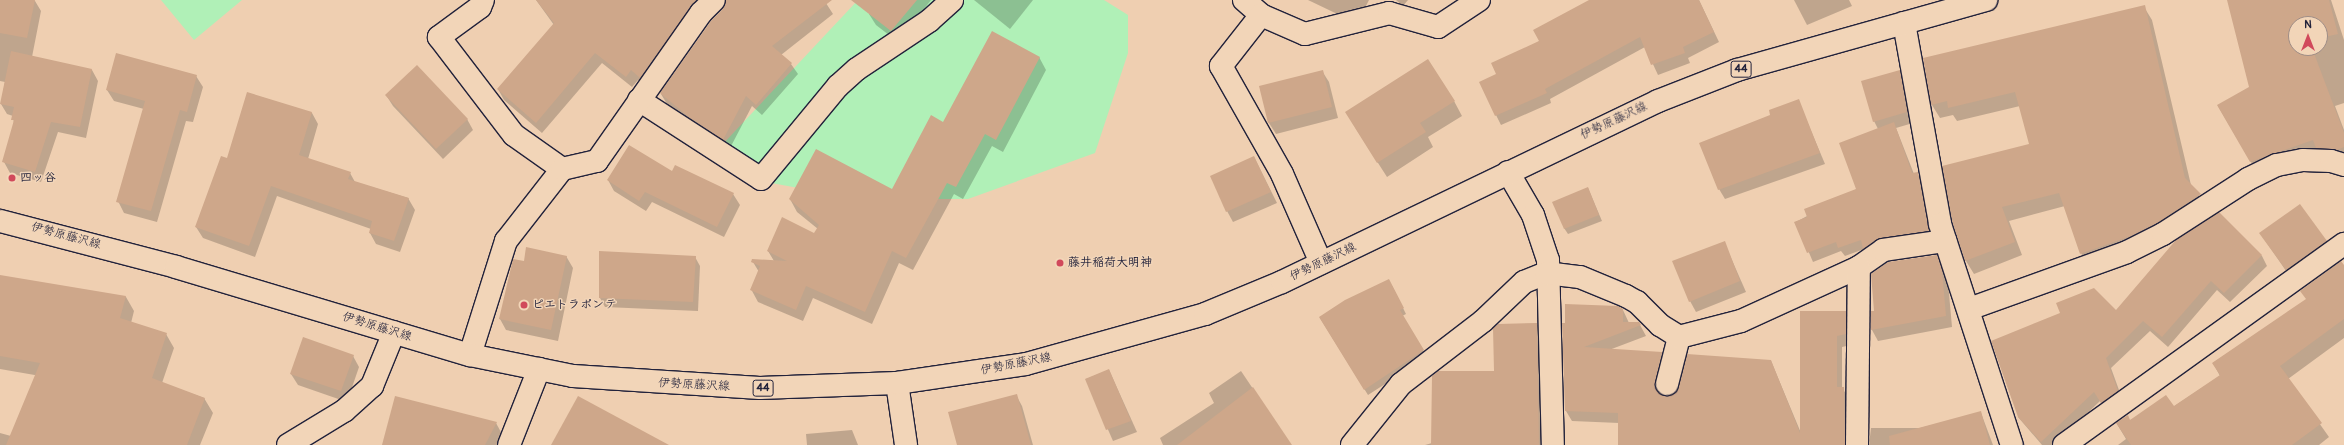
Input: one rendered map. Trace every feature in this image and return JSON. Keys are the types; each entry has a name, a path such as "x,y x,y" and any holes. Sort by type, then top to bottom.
{"street":[{"path":"483,0 480,7 439,37 514,135 562,169"},
{"path":"470,355 506,241 562,169 597,161 701,13 714,0"},
{"path":"639,100 761,178 838,86 857,69 929,21 952,0"},
{"path":"1244,0 1261,15 1305,34 1389,13 1438,27 1480,0"},
{"name":"伊勢原藤沢線","path":"0,221 168,264 470,355 573,376 752,388 897,383 1026,364 1116,341 1204,314 1321,263 1658,101 1737,70 1986,0"},
{"path":"1261,15 1220,66 1282,174 1321,263"},
{"path":"1904,23 1945,241 1969,309 2012,445"},
{"path":"1969,309 2127,252 2164,234 2248,178 2278,165 2303,160 2331,161 2344,165"},
{"path":"1508,172 1533,215 1550,273 1553,445"},
{"path":"1352,445 1402,384 1484,321 1524,282 1550,273 1580,277 1637,302 1660,325 1679,337 1741,321 1859,267 1883,250 1945,241"},
{"path":"2064,445 2344,244"},
{"path":"1857,445 1859,267"},
{"path":"288,445 344,411 372,386 394,332"},
{"path":"1667,384 1679,337"},
{"path":"509,445 539,369"},
{"path":"897,383 906,445"}],"green space":[{"path":"161,0 242,0 194,40"},
{"path":"858,0 1104,0 1128,15 1128,53 1095,153 968,199 858,199 744,178 722,145"}],"building":[{"path":"0,0 35,0 27,38 0,33"},
{"path":"536,0 696,0 640,78 631,70 626,77 595,53 536,123 497,89 554,23"},
{"path":"726,0 832,0 772,46 792,63 756,105 746,96 723,140 689,117 660,93 711,21 723,9"},
{"path":"851,0 917,0 891,31"},
{"path":"1589,0 1699,0 1714,32 1683,47 1685,53 1651,65 1640,37 1545,89 1547,93 1495,116 1479,82 1496,74 1491,63 1539,41 1533,30"},
{"path":"2227,0 2329,0 2338,34 2328,36 2328,16 2288,16 2288,56 2315,56 2344,133 2344,147 2337,150 2316,148 2313,140 2250,162 2217,105 2249,87"},
{"path":"2145,5 2185,178 2201,194 2157,223 2131,236 2080,254 2059,193 2002,207 2015,242 1965,261 1952,221 1942,166 2029,144 2015,92 1948,108 1947,101 1931,105 1923,58"},
{"path":"992,31 1040,57 996,140 985,134 956,187 947,183 906,258 892,251 865,312 806,286 796,310 750,290 760,266 751,262 752,259 787,261 767,251 782,217 814,233 819,225 789,199 816,149 892,189 931,115 943,122"},
{"path":"11,51 92,69 80,127 51,122 35,172 2,162 14,120 11,120 14,107 0,104"},
{"path":"116,53 197,75 187,112 180,110 151,211 116,202 145,101 106,90"},
{"path":"1428,59 1455,101 1420,123 1426,132 1377,163 1345,112"},
{"path":"417,65 468,119 436,149 385,95"},
{"path":"1323,70 1332,107 1268,123 1259,86"},
{"path":"1900,70 1907,112 1873,122 1861,81"},
{"path":"247,92 312,112 299,155 351,172 348,179 409,198 394,241 369,233 372,221 271,186 249,246 195,227 221,156 227,158"},
{"path":"1799,99 1820,153 1718,190 1699,143 1770,115 1769,110"},
{"path":"1894,122 1912,173 1918,172 1929,231 1881,238 1863,249 1861,240 1838,248 1836,242 1807,253 1794,222 1807,217 1804,209 1856,189 1839,143"},
{"path":"629,145 672,171 675,165 734,193 717,227 645,192 639,201 607,180"},
{"path":"1254,156 1271,192 1226,212 1210,176"},
{"path":"1588,187 1599,215 1564,229 1552,202"},
{"path":"2300,204 2327,241 2286,270 2259,233"},
{"path":"2219,212 2262,255 2224,293 2211,281 2162,337 2143,321 2106,358 2118,391 2101,403 2094,392 2041,442 2018,417 1991,341 2060,313 2056,303 2094,288 2116,310 2176,240"},
{"path":"1725,241 1740,281 1689,302 1672,261"},
{"path":"526,247 567,256 551,330 499,319 513,259 524,261"},
{"path":"599,251 696,256 693,302 599,298"},
{"path":"1937,255 1942,270 1946,316 1871,330 1871,311 1874,311 1871,274 1888,262"},
{"path":"2341,261 2344,265 2344,319 2280,366 2322,423 2292,445 2131,445 2116,423 2128,415 2130,420 2166,395 2174,406 2220,375 2212,363 2306,299 2300,291"},
{"path":"0,275 126,296 120,318 167,333 152,378 205,398 187,445 6,445 40,363 0,356"},
{"path":"1389,279 1404,308 1400,310 1424,350 1364,390 1319,317 1345,300"},
{"path":"1565,304 1618,306 1623,309 1623,322 1639,322 1641,325 1584,347 1662,352 1655,387 1664,396 1676,392 1687,354 1771,360 1800,433 1800,311 1846,311 1846,334 1837,336 1837,387 1844,387 1845,445 1618,445 1618,413 1565,411 1562,323 1565,323"},
{"path":"1537,323 1539,445 1431,445 1432,376 1438,371 1494,371 1493,328 1498,324"},
{"path":"303,337 354,355 341,391 290,374"},
{"path":"1109,369 1131,421 1106,430 1085,379"},
{"path":"1253,387 1292,445 1177,445"},
{"path":"1017,394 1031,445 957,445 948,412"},
{"path":"395,396 497,422 485,445 382,445"},
{"path":"578,396 669,445 551,445"},
{"path":"1981,411 1990,445 1890,445 1889,436"}],"place":[{"name":"四ッ谷","path":"12,178"},
{"name":"藤井稲荷大明神","path":"1060,263"},
{"name":"ピエトラポンテ","path":"524,305"}]}
